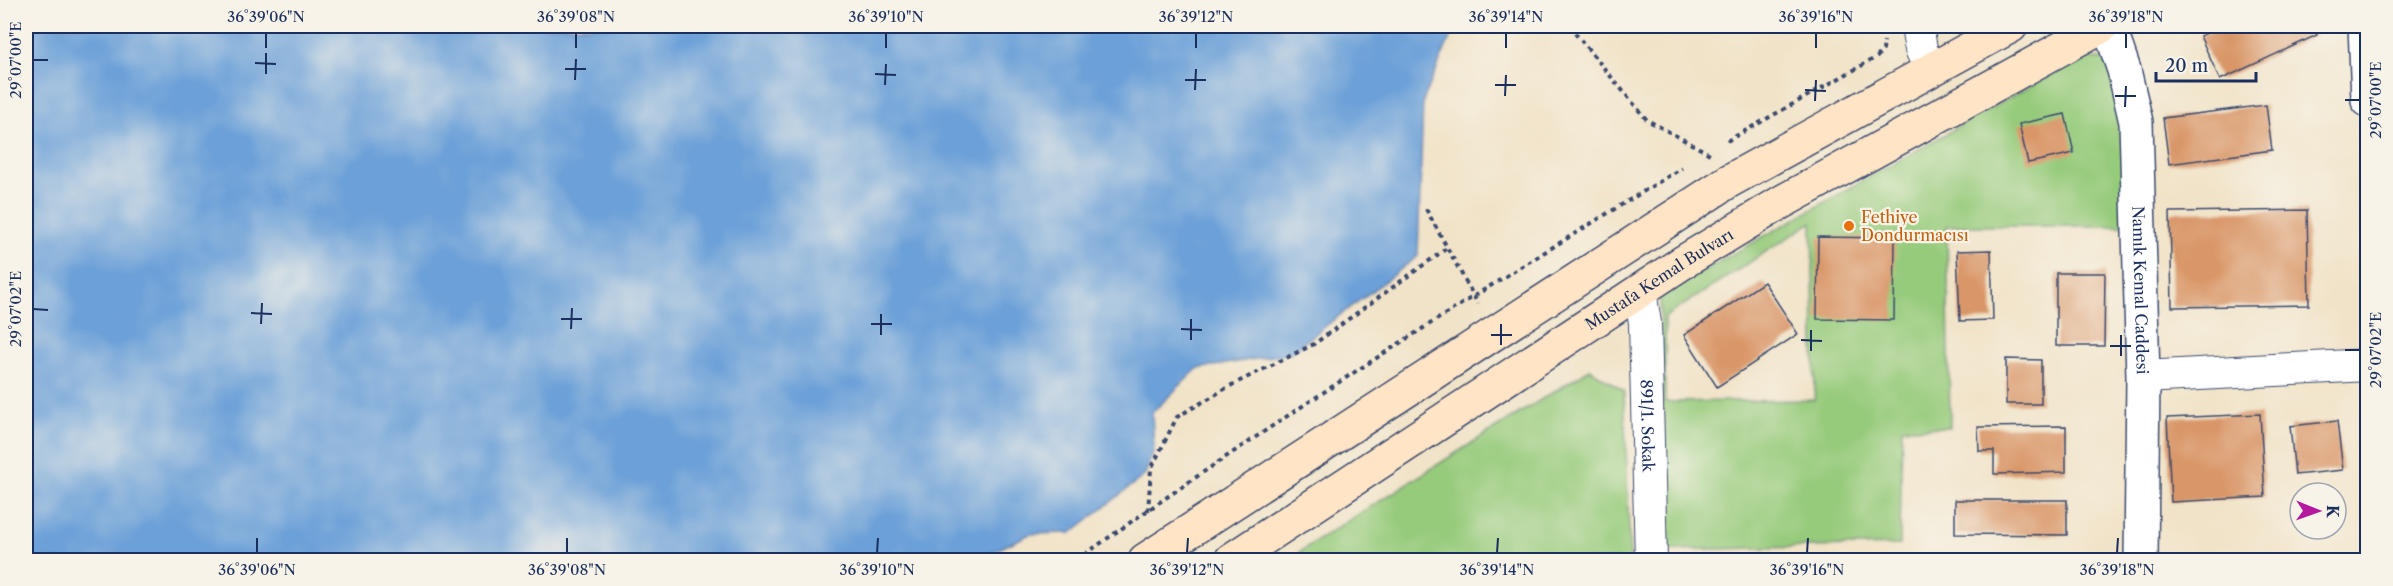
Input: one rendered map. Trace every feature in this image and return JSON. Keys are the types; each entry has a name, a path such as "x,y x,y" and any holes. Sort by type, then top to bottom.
{"main road":[{"path":"1158,547 1729,182 2011,26"},
{"name":"Mustafa Kemal Bulvarı","path":"1231,561 1640,291 1780,203 2102,26"}],"street":[{"path":"1917,26 1921,49 1930,69"},
{"name":"Namık Kemal Caddesi","path":"2109,26 2124,70 2136,122 2143,377 2141,561"},
{"path":"2365,26 2367,100"},
{"name":"891/1. Sokak","path":"1640,291 1645,323 1651,561"},
{"path":"2143,377 2367,365"}],"path":[{"path":"1569,26 1647,120 1709,152 1729,182"},
{"path":"1699,158 1763,119 1877,57 1883,50 1885,32"},
{"path":"1077,561 1472,296 1689,164"},
{"path":"1426,208 1480,307"},
{"path":"1158,547 1148,512 1151,469 1177,417 1230,386 1314,344 1447,248"}],"green space":[{"path":"2082,57 2102,59 2112,70 2124,146 2124,226 1947,226 1950,427 1902,428 1900,545 1665,550 1660,295","holes":["1812,222 1815,400 1665,402 1665,317"]},
{"path":"1590,369 1624,391 1630,560 1295,560 1300,552 1316,541"}],"water":[{"path":"26,26 1455,26 1423,101 1418,256 1290,353 1197,369 1152,413 1154,449 1145,475 1071,533 1030,534 976,560 26,560"}],"building":[{"path":"2223,26 2313,26 2317,35 2220,80 2200,36"},
{"path":"2266,105 2272,150 2169,164 2163,118"},
{"path":"2065,114 2074,153 2028,163 2019,124"},
{"path":"2307,210 2309,305 2172,307 2170,212"},
{"path":"1818,237 1895,238 1894,320 1817,319"},
{"path":"1991,250 1993,320 1960,321 1957,251"},
{"path":"2056,273 2105,273 2104,346 2056,346"},
{"path":"1764,282 1798,334 1717,387 1684,335"},
{"path":"2006,359 2041,360 2041,404 2006,404"},
{"path":"2260,414 2265,497 2171,502 2167,418"},
{"path":"2337,421 2343,470 2295,475 2290,426"},
{"path":"2066,426 2066,472 1994,474 1994,451 1979,451 1978,427"},
{"path":"1955,500 2067,500 2067,535 1955,534"}],"place":[{"name":"Fethiye Dondurmacısı","path":"1849,226"}]}
